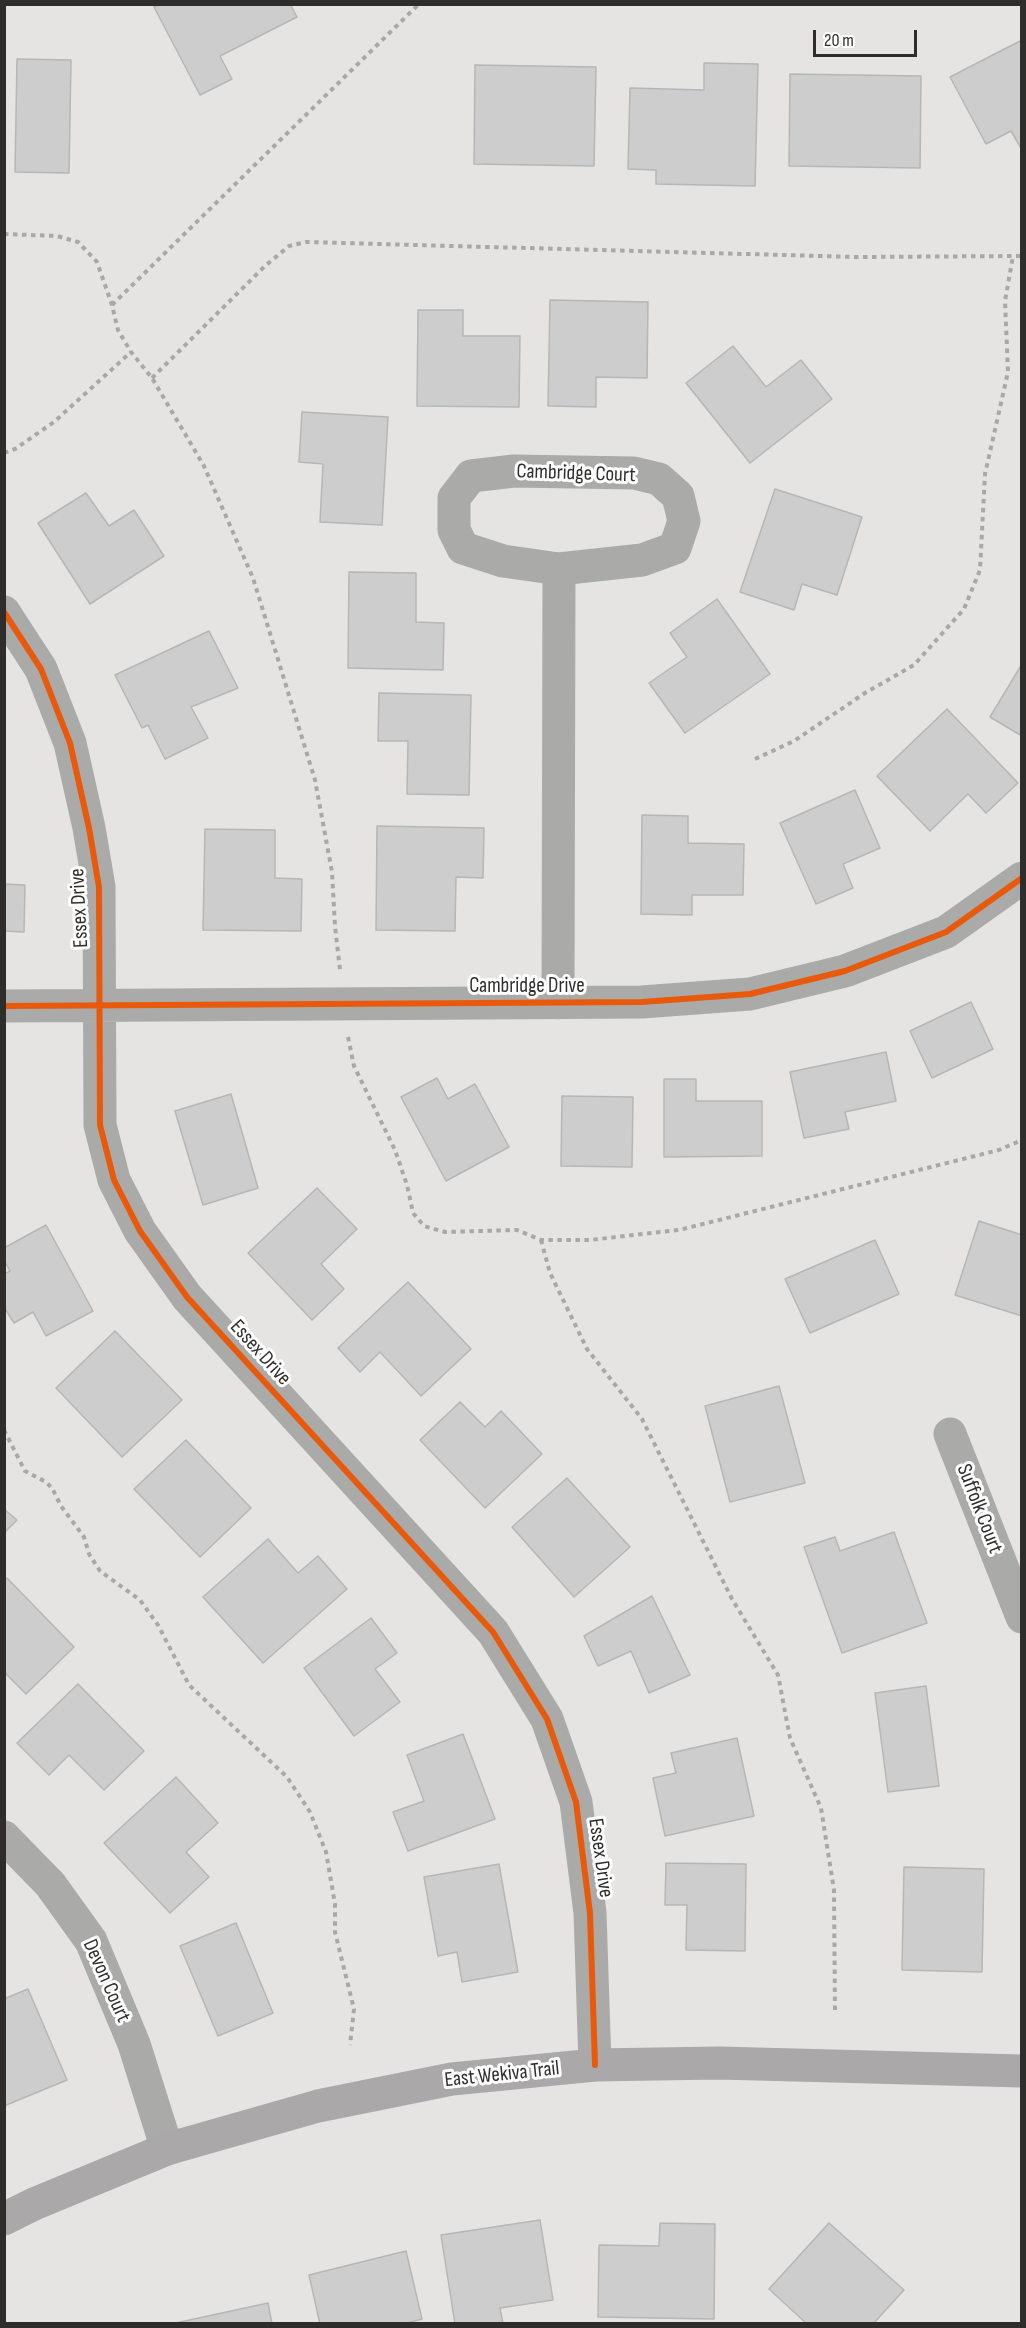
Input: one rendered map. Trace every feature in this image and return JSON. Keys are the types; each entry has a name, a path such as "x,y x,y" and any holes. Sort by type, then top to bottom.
{"street":[{"name":"Cambridge Court","path":"514,471 634,473 658,479 678,496 684,521 675,548 642,560 559,569 503,561 464,548 454,530 454,498 471,476 514,471"},
{"path":"558,1003 559,569"},
{"name":"Essex Drive","path":"4,612 41,669 70,743 89,828 99,886 100,1125 114,1180 140,1231 187,1297 493,1632 547,1719 576,1802 590,1913 595,2065"},
{"name":"Cambridge Drive","path":"4,1006 642,1002 750,994 845,972 945,932 1022,878"},
{"name":"Suffolk Court","path":"950,1434 1022,1617"},
{"name":"Devon Court","path":"4,1837 50,1884 91,1941 134,2044 166,2149"},
{"name":"East Wekiva Trail","path":"4,2219 34,2204 166,2149 318,2106 453,2079 595,2065 719,2063 1022,2071"}],"path":[{"path":"112,305 419,4"},
{"path":"4,234 57,236 78,242 98,262 118,330 131,352 152,378 204,466 253,578 315,780 332,872 335,926 347,1034 354,1066 395,1149 407,1185 413,1213 424,1226 445,1232 517,1230 541,1240 590,1240 679,1230 999,1150 1022,1140"},
{"path":"152,378 265,266 289,246 306,242 856,257 1022,256"},
{"path":"755,759 794,741 866,693 914,665 964,609 980,570 985,474 1008,372 1005,301 1013,256"},
{"path":"4,453 15,449 54,422 131,352"},
{"path":"541,1240 550,1273 586,1349 642,1419 732,1599 778,1675 790,1738 821,1808 834,1890 835,2011"},
{"path":"4,1430 25,1470 52,1488 61,1506 84,1537 89,1554 99,1571 140,1600 158,1625 189,1685 287,1777 310,1812 326,1852 335,1904 335,1932 354,2009 350,2045"}],"building":[{"path":"159,4 290,4 297,17 220,56 232,79 200,95 154,7"},
{"path":"1022,40 1022,150 1011,131 986,144 950,77"},
{"path":"17,59 71,60 69,173 15,172"},
{"path":"704,63 758,64 755,186 656,184 656,170 628,169 630,88 704,90"},
{"path":"475,65 596,67 594,166 474,164"},
{"path":"790,74 921,76 920,168 789,166"},
{"path":"550,300 648,302 647,378 596,377 596,407 548,406"},
{"path":"418,310 463,310 463,336 520,336 519,407 417,406"},
{"path":"733,346 766,387 801,360 832,399 750,463 686,383"},
{"path":"302,412 388,417 382,525 320,522 323,464 299,462"},
{"path":"775,489 862,517 837,595 802,584 794,610 740,592"},
{"path":"86,493 109,526 134,510 164,556 90,604 38,523"},
{"path":"349,572 416,573 416,622 444,623 443,670 348,668"},
{"path":"717,599 770,674 685,733 649,683 687,657 670,633"},
{"path":"209,631 238,688 191,707 208,738 165,759 148,725 142,728 115,675"},
{"path":"1022,664 1022,736 990,717"},
{"path":"379,693 471,695 469,795 407,794 408,741 378,741"},
{"path":"947,709 1018,783 986,813 968,794 930,831 877,776"},
{"path":"855,790 880,848 843,864 853,888 816,904 780,823"},
{"path":"642,815 688,816 688,843 744,844 743,895 692,895 692,915 641,914"},
{"path":"377,826 484,828 483,878 456,877 455,931 376,930"},
{"path":"205,829 275,830 275,878 302,879 301,931 203,930"},
{"path":"4,884 25,885 24,932 4,931"},
{"path":"971,1002 993,1049 932,1078 910,1031"},
{"path":"886,1052 896,1101 845,1112 849,1129 804,1138 790,1072"},
{"path":"437,1078 448,1099 475,1084 509,1147 446,1181 401,1097"},
{"path":"664,1079 696,1079 696,1101 762,1101 762,1156 664,1157"},
{"path":"231,1094 258,1188 203,1205 175,1111"},
{"path":"562,1096 633,1097 632,1167 561,1166"},
{"path":"317,1188 357,1229 321,1264 344,1289 312,1320 248,1253"},
{"path":"979,1221 1022,1235 1022,1316 955,1295"},
{"path":"46,1225 93,1311 46,1336 33,1312 14,1323 4,1307 4,1274 10,1271 4,1260 4,1248"},
{"path":"875,1240 899,1294 810,1333 785,1279"},
{"path":"408,1282 471,1349 421,1396 380,1352 360,1372 338,1348"},
{"path":"115,1331 182,1400 122,1457 56,1388"},
{"path":"779,1386 805,1483 730,1502 705,1406"},
{"path":"460,1402 485,1427 501,1411 542,1454 485,1508 420,1440"},
{"path":"186,1440 251,1508 200,1557 134,1489"},
{"path":"567,1478 630,1547 574,1597 512,1527"},
{"path":"4,1509 17,1520 4,1533"},
{"path":"894,1532 927,1623 842,1653 804,1547 835,1537 840,1551"},
{"path":"268,1539 298,1573 318,1556 347,1589 263,1663 203,1597"},
{"path":"7,1578 74,1647 26,1694 4,1672 4,1581"},
{"path":"652,1596 690,1675 649,1693 631,1651 598,1666 584,1636"},
{"path":"371,1618 397,1653 375,1669 400,1702 354,1736 304,1668"},
{"path":"78,1684 144,1751 104,1790 69,1755 49,1775 17,1743"},
{"path":"926,1686 939,1786 888,1792 875,1693"},
{"path":"463,1734 495,1819 408,1851 393,1812 424,1801 407,1755"},
{"path":"737,1738 754,1816 665,1836 653,1778 676,1773 671,1753"},
{"path":"176,1777 218,1823 186,1852 209,1877 170,1913 104,1843"},
{"path":"666,1863 746,1864 745,1951 686,1950 687,1905 665,1905"},
{"path":"499,1864 518,1972 462,1982 457,1952 438,1956 424,1877"},
{"path":"904,1867 984,1869 982,1972 902,1970"},
{"path":"236,1923 273,2013 218,2036 180,1946"},
{"path":"28,1989 67,2080 4,2106 4,1999"},
{"path":"540,2220 553,2300 500,2308 503,2324 455,2324 441,2235"},
{"path":"660,2223 715,2224 714,2319 598,2317 599,2245 659,2246"},
{"path":"829,2223 904,2290 873,2324 807,2324 769,2289"},
{"path":"406,2251 422,2319 403,2324 320,2324 309,2275"},
{"path":"268,2303 272,2324 171,2324"}],"cycle path":[{"path":"4,612 41,669 70,743 89,828 99,887 100,1125 114,1180 140,1231 187,1297 493,1632 547,1719 576,1802 590,1913 595,2065"},
{"path":"4,1006 642,1002 750,994 845,971 946,932 1022,878"}]}
